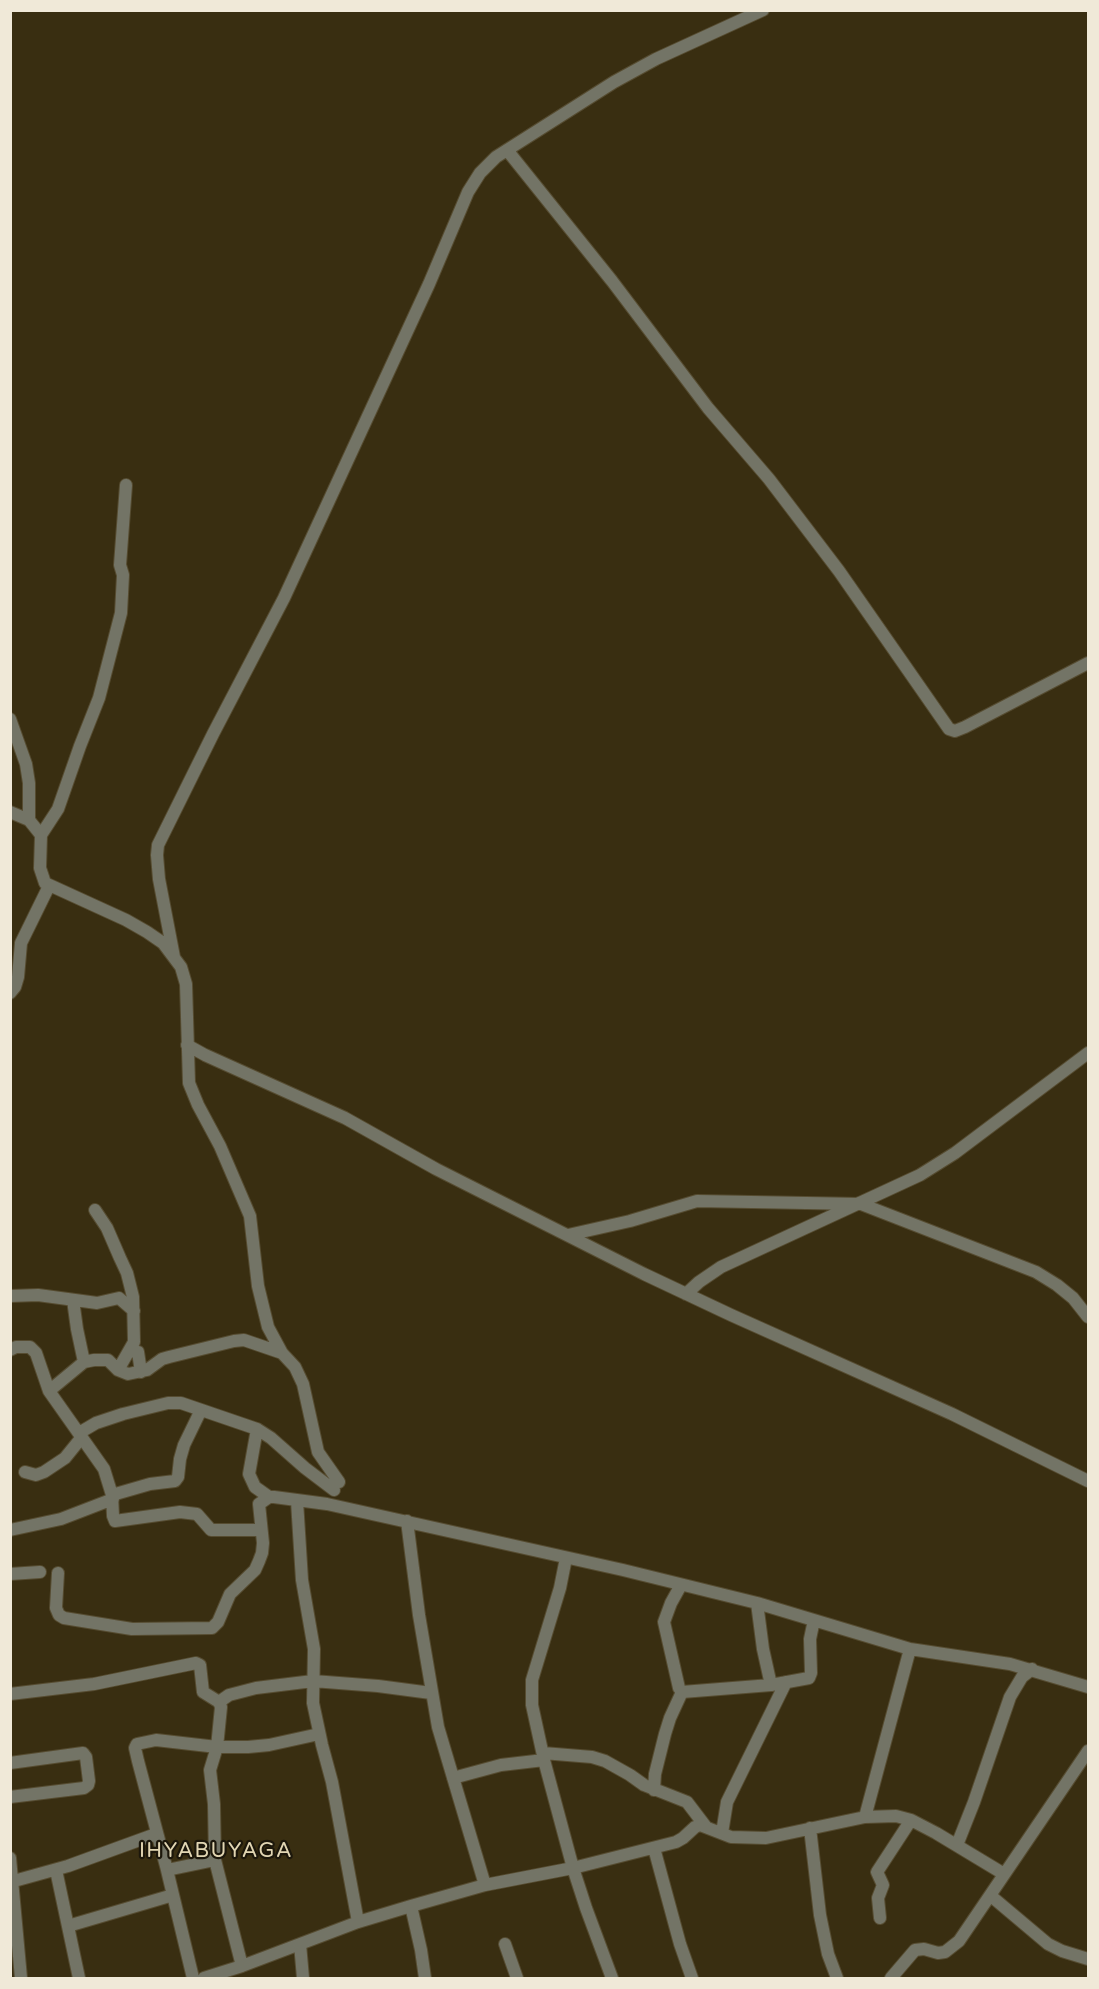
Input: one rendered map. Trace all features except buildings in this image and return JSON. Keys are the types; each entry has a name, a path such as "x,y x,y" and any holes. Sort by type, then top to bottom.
{"street":[{"path":"174,957 159,879 158,846 284,598 429,284 468,192 480,173 496,157 604,88 656,59 763,10"},
{"path":"507,150 612,281 708,408 769,479 839,571 949,729 956,731 965,727 1089,663"},
{"path":"25,1472 36,1475 44,1472 69,1455 81,1435 107,1419 168,1403 181,1403 257,1430 271,1438 305,1468 336,1486 318,1452 303,1384 295,1367 282,1353 265,1318 258,1286 250,1216 220,1146 189,1083 186,984 181,967 163,943 140,928 49,886 45,883 40,868 41,835 58,809 99,698 121,613 123,575 120,565 126,485"},
{"path":"10,719 26,765 29,783 29,820"},
{"path":"10,812 29,820 41,835"},
{"path":"10,993 18,977 21,943 49,886"},
{"path":"187,1045 345,1118 435,1169 686,1294 952,1414 1089,1481"},
{"path":"686,1294 704,1278 721,1268 920,1175 955,1153 1089,1053"},
{"path":"568,1235 630,1221 676,1206 708,1200 861,1204 1036,1272 1057,1285 1087,1313"},
{"path":"95,1210 107,1228 127,1274 134,1311 134,1342 118,1370"},
{"path":"10,1296 38,1295 98,1303 119,1298 134,1311"},
{"path":"73,1300 84,1362"},
{"path":"49,1391 84,1362 102,1359 108,1360 118,1370 128,1374 152,1368 162,1359 234,1341 244,1340 282,1353"},
{"path":"10,1350 27,1347 34,1350 49,1391 104,1469 112,1497 113,1518 118,1522 180,1512 197,1514 211,1530 261,1530"},
{"path":"129,1351 138,1352 141,1372"},
{"path":"10,1530 61,1519 112,1497 150,1484 175,1481 178,1477 184,1445 201,1410"},
{"path":"257,1430 249,1474 255,1487 269,1497 327,1504 407,1521 757,1604 910,1649 1010,1664 1089,1687"},
{"path":"58,1573 56,1608 59,1615 64,1617 132,1629 212,1629 219,1622 234,1588 255,1570 262,1553 259,1504 269,1497"},
{"path":"297,1501 302,1580 314,1649 313,1703 332,1782 358,1922"},
{"path":"407,1521 431,1693 438,1727 485,1886"},
{"path":"566,1558 560,1588 532,1680 532,1705 573,1868 612,1978"},
{"path":"10,1574 39,1572"},
{"path":"681,1585 670,1603 663,1622 682,1692"},
{"path":"757,1604 771,1685"},
{"path":"682,1692 771,1685 807,1679 810,1677 810,1639 813,1620"},
{"path":"865,1817 910,1649"},
{"path":"10,1694 94,1684 196,1663 200,1667 203,1692 219,1702 221,1710 217,1747 210,1770 214,1804 214,1860 242,1966"},
{"path":"957,1845 1010,1697 1022,1677 1032,1669"},
{"path":"219,1702 229,1695 256,1688 313,1681 431,1693"},
{"path":"722,1833 727,1802 786,1682"},
{"path":"654,1790 655,1774 665,1734 682,1692"},
{"path":"193,1978 138,1761 135,1748 137,1744 156,1740 217,1747 248,1747 269,1745 319,1734"},
{"path":"891,1978 915,1950 924,1949 938,1953 954,1946 991,1896 1089,1751"},
{"path":"10,1763 84,1754 89,1781 84,1788 10,1797"},
{"path":"453,1778 544,1756 592,1757 605,1761 654,1790 687,1802 706,1827"},
{"path":"204,1978 358,1922 411,1906 680,1840 697,1826 745,1838 766,1838 865,1817 896,1816 911,1820 1004,1874"},
{"path":"880,1918 878,1898 883,1885 877,1872 911,1820"},
{"path":"810,1828 820,1916 828,1954 837,1978"},
{"path":"14,1881 56,1870 156,1834"},
{"path":"654,1848 680,1944 692,1978"},
{"path":"10,1858 14,1881 18,1973"},
{"path":"167,1870 214,1860"},
{"path":"56,1870 79,1978"},
{"path":"68,1926 173,1895"},
{"path":"991,1896 1048,1944 1089,1959"},
{"path":"411,1906 422,1950 425,1978"},
{"path":"300,1944 303,1978"},
{"path":"505,1944 517,1978"}],"district":[{"name":"IHYABUYAGA","path":"216,1851"}]}
